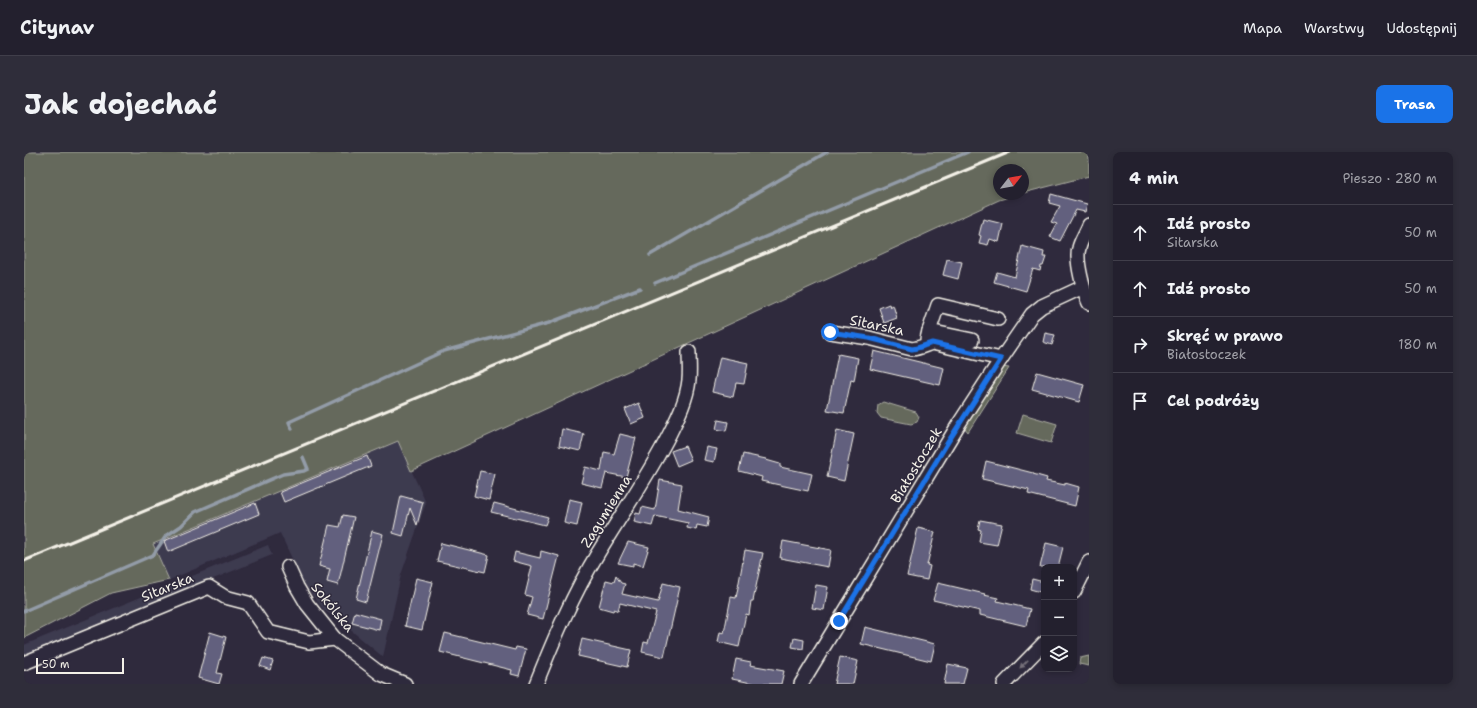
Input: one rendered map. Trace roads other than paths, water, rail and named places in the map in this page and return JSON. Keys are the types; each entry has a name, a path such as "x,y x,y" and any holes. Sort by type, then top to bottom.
{"street":[{"path":"1087,231 1078,253 1083,287 1089,303"},
{"name":"Białostoczek","path":"801,684 956,429 1034,310 1083,287"},
{"path":"922,346 938,305 998,319"},
{"path":"929,331 972,340"},
{"name":"Sitarska","path":"830,332 869,338 912,349 932,343 1001,359"},
{"name":"Zagumienna","path":"536,684 551,646 577,590 598,553 648,473 674,426 683,405 689,380 689,352"},
{"path":"1077,586 1089,562"},
{"name":"Sokólska","path":"288,566 297,587 307,604 336,639 381,674 405,684"},
{"name":"Sitarska","path":"24,663 210,588 225,597 248,603 268,632 309,642 336,639"},
{"path":"1004,684 1041,646"}],"waterway":[{"path":"650,255 827,152"},
{"path":"655,283 968,152"},
{"path":"292,429 289,422 444,351 549,323 640,288"},
{"path":"24,611 153,555 166,536 181,526 195,512 283,474 308,469 303,457"}],"railway":[{"path":"24,561 1010,152"}]}
